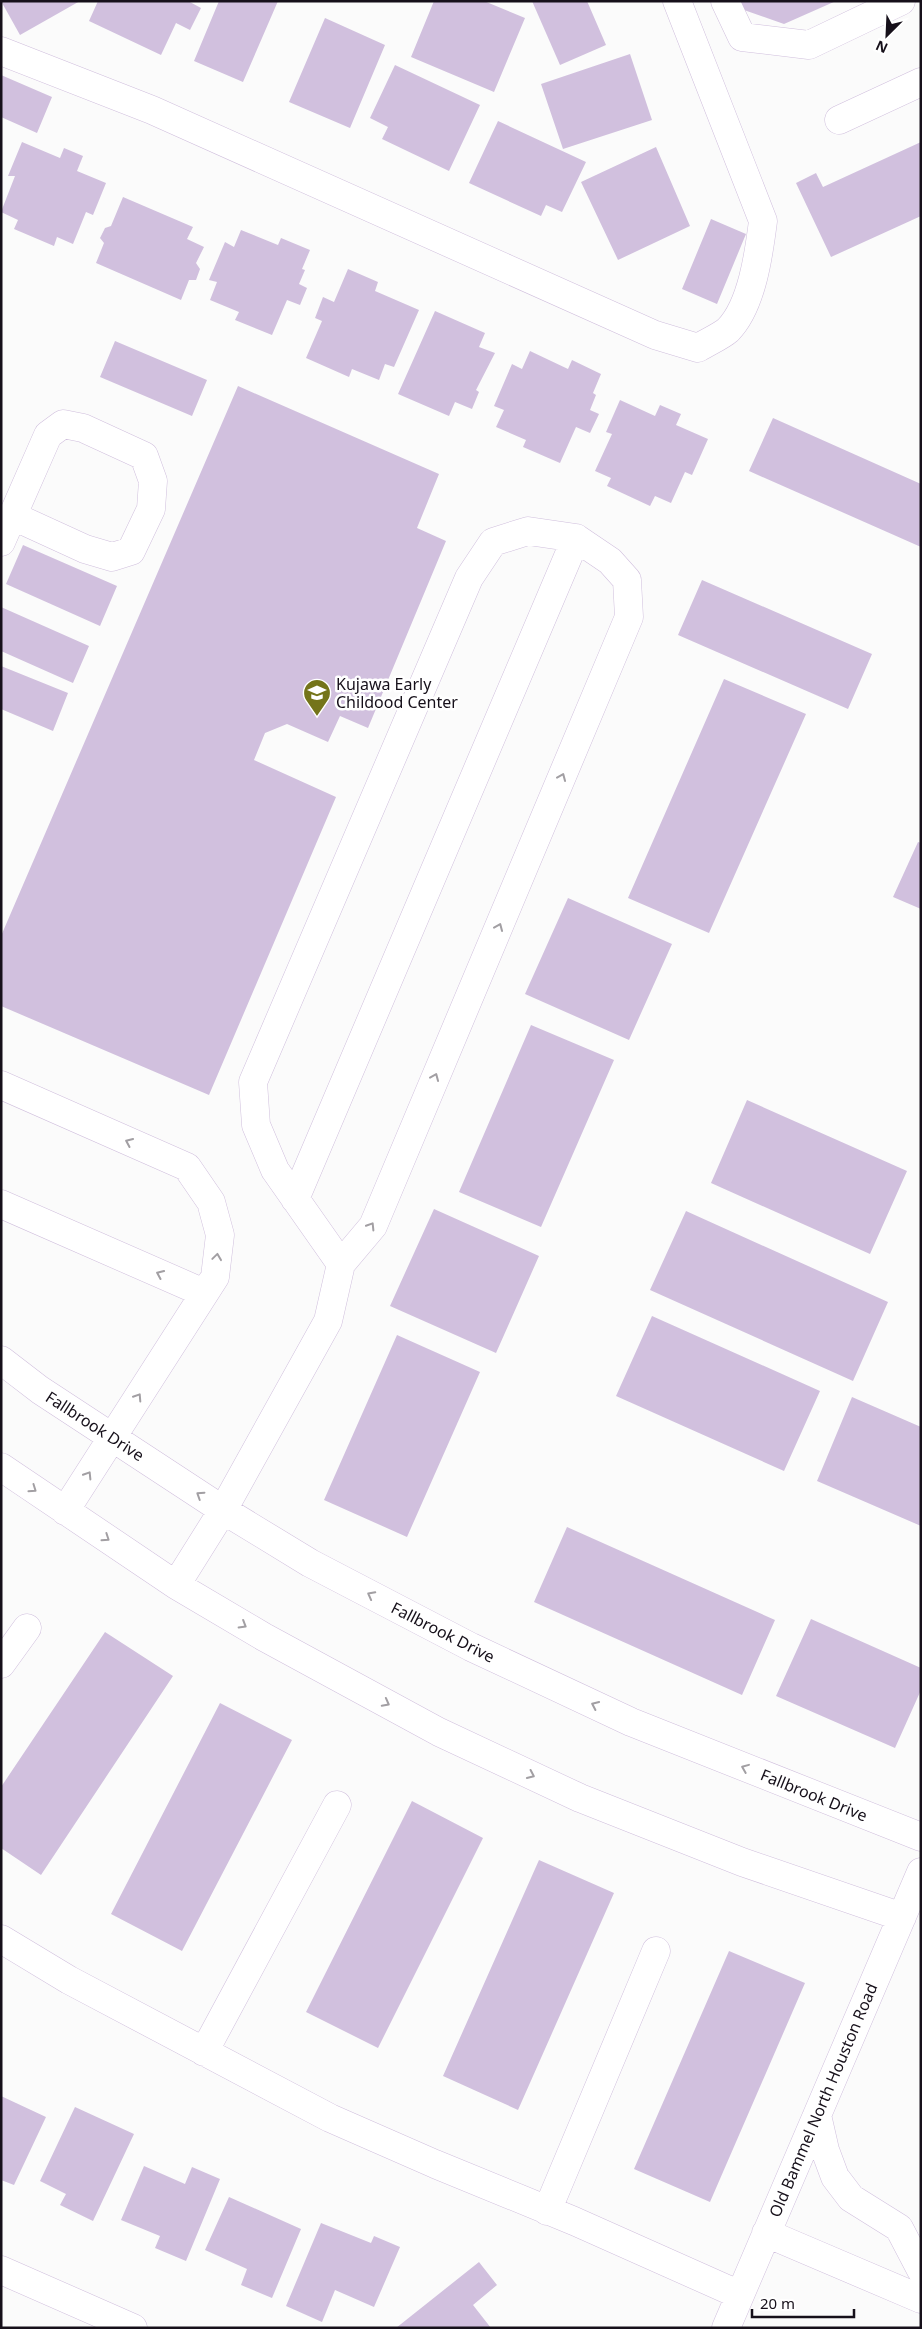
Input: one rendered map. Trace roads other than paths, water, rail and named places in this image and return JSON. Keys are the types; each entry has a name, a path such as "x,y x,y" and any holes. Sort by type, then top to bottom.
{"street":[{"path":"1,51 152,110 655,335 698,348 728,330 748,298 760,250 763,221 677,1"},
{"path":"725,1 742,37 809,45 901,1"},
{"path":"839,120 921,82"},
{"path":"1,542 48,435 63,424 83,428 144,456 153,481 151,509 131,551 112,557 85,548 13,516"},
{"path":"176,1585 223,1510 328,1321 342,1264 373,1226 629,617 627,580 610,561 576,538 528,531 493,542 469,578 253,1082 256,1125 275,1170 342,1264"},
{"path":"295,1199 576,538"},
{"path":"1,1085 187,1167 210,1202 220,1235 215,1277 65,1511"},
{"path":"1,1204 204,1293"},
{"name":"Fallbrook Drive","path":"1,1360 40,1390 111,1438 223,1510 310,1563 471,1647 632,1722 921,1837"},
{"path":"1,1467 176,1585 264,1637 439,1732 580,1798 742,1862 902,1917"},
{"path":"1,1664 27,1628"},
{"path":"204,2052 337,1805"},
{"name":"Old Bammel North Houston Road","path":"726,2328 921,1872"},
{"path":"1,1939 69,1980 330,2118 740,2295"},
{"path":"547,2211 656,1951"},
{"path":"817,2115 825,2150 835,2177 851,2198 899,2228 921,2270"},
{"path":"766,2233 921,2299"},
{"path":"1,2270 133,2328"}],"place":[{"name":"Kujawa Early Childood Center","path":"317,717"}]}
